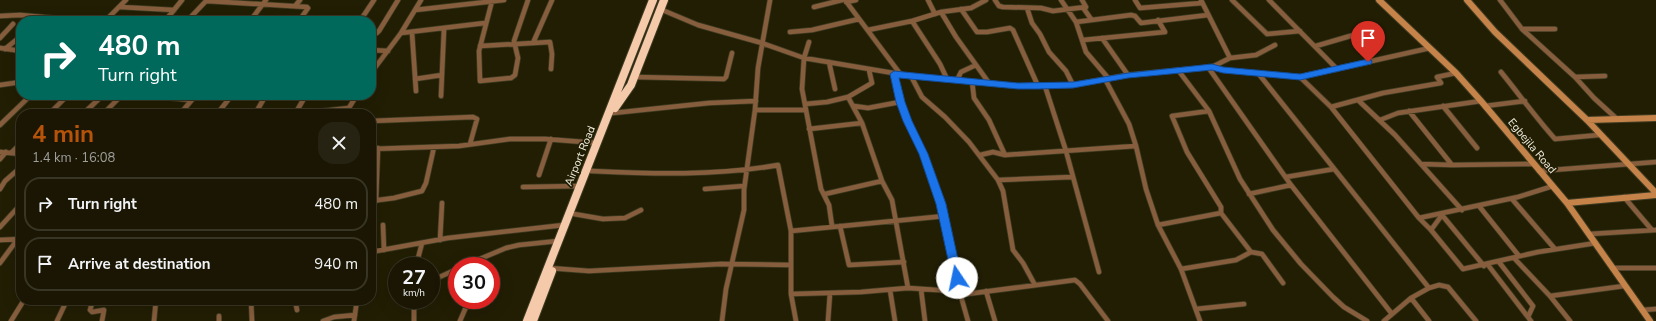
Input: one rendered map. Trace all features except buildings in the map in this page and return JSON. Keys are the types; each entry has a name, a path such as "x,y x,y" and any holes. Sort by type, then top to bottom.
{"highway":[{"path":"613,110 610,95 649,0"},
{"name":"Airport Road","path":"527,321 574,214 591,171 653,0"},
{"name":"Airport Road","path":"533,321 558,241 597,143 613,110 658,0"},
{"path":"613,110 631,85 664,0"}],"street":[{"path":"110,16 126,0"},
{"path":"169,16 182,0"},
{"path":"192,16 207,0 307,7 308,8 302,16"},
{"path":"254,16 266,0"},
{"path":"296,6 300,0"},
{"path":"363,16 374,0"},
{"path":"376,32 379,31 398,0"},
{"path":"376,67 401,33 421,0"},
{"path":"414,10 504,0"},
{"path":"492,1 480,46 480,81 511,78 515,75 518,58 514,44 528,0"},
{"path":"534,42 552,0"},
{"path":"722,321 726,289 744,210 744,186 756,102 758,68 770,0"},
{"path":"814,7 856,0"},
{"path":"928,0 935,14"},
{"path":"868,30 912,21 941,12 976,7 986,0"},
{"path":"995,0 998,6 1041,8 1050,10 1068,10 1086,7"},
{"path":"1061,0 1076,22 1086,52 1107,79 1129,124 1136,146 1146,189 1158,225 1181,269 1200,321"},
{"path":"1082,0 1086,7 1084,9 1091,19"},
{"path":"1135,0 1140,8 1201,1 1230,58"},
{"path":"1232,0 1266,34 1300,30"},
{"path":"1269,0 1337,69"},
{"name":"Egbejila Road","path":"1379,0 1456,73 1553,186 1596,243 1624,286 1650,321"},
{"path":"1467,0 1494,32 1587,120 1599,135 1656,194"},
{"path":"1500,0 1522,30 1574,77 1617,119"},
{"path":"844,1 868,30 901,75"},
{"path":"120,7 174,10"},
{"path":"1027,8 1032,23 1040,34 1049,52 1066,71 1073,85"},
{"path":"660,9 698,25 762,43 804,58 901,75 1018,86 1073,85 1128,75 1210,67 1223,70 1300,77 1430,48"},
{"path":"961,9 977,32 987,32 1010,28 1014,30 1038,86"},
{"path":"941,12 956,37 989,83"},
{"path":"1076,22 1131,15 1135,16 1140,23 1208,15"},
{"path":"0,16 31,16"},
{"path":"790,32 812,30 859,19"},
{"path":"1083,40 1165,32 1158,20"},
{"path":"912,21 940,64 947,79"},
{"path":"401,33 412,33 485,23"},
{"path":"0,38 13,24"},
{"path":"442,96 444,29"},
{"path":"1522,30 1555,29"},
{"path":"1316,46 1364,32"},
{"path":"412,33 416,91"},
{"path":"1102,38 1128,75"},
{"path":"2,48 16,39"},
{"path":"480,46 548,42 551,43 551,69"},
{"path":"809,42 804,58 802,89 821,189 825,194 829,205 832,226"},
{"path":"1210,67 1230,58 1256,55 1275,45"},
{"path":"2,48 16,50"},
{"path":"376,50 388,51"},
{"path":"634,77 676,77 721,80 726,78 732,54"},
{"path":"829,62 835,89"},
{"path":"957,80 961,72 976,65"},
{"path":"1210,67 1291,185 1392,314"},
{"path":"755,110 805,107 848,97 872,82 869,70"},
{"path":"1178,70 1209,111 1240,179 1273,230 1301,264 1332,297 1344,307 1367,321"},
{"path":"1501,72 1525,101 1535,117 1555,139 1599,135"},
{"path":"1258,73 1429,288"},
{"path":"1331,107 1407,88 1441,83 1437,77 1456,73"},
{"path":"894,74 900,102 924,154 945,216 960,293 968,321"},
{"path":"415,79 442,75"},
{"path":"911,76 922,97 945,117 980,155 998,180 1003,191 1013,250 1023,263 1034,285"},
{"path":"1574,77 1605,76"},
{"path":"1300,77 1331,107 1419,218 1431,230 1463,269 1486,266 1516,257 1555,249 1596,243"},
{"path":"972,81 972,94 977,105 989,120 1004,155"},
{"path":"0,85 16,83"},
{"path":"1045,86 1066,151 1099,272"},
{"path":"848,97 862,123 882,181 892,200 908,288"},
{"path":"17,109 26,100"},
{"path":"54,109 63,100"},
{"path":"89,109 98,100"},
{"path":"108,109 117,100"},
{"path":"184,109 191,100"},
{"path":"221,109 228,100"},
{"path":"258,109 263,100"},
{"path":"298,109 303,100"},
{"path":"340,109 349,108 355,100"},
{"path":"1358,100 1380,120 1462,210"},
{"path":"1380,120 1398,113 1443,106 1525,101"},
{"path":"613,110 709,103 756,102"},
{"path":"854,106 868,108 900,102"},
{"path":"1443,106 1477,148"},
{"path":"0,125 16,110"},
{"path":"1209,111 1175,114 1172,116 1183,144 1220,207 1221,213 1251,252"},
{"path":"1409,111 1452,165"},
{"path":"0,117 7,119"},
{"path":"376,122 473,117 477,119 470,144"},
{"path":"1587,120 1656,118"},
{"path":"809,129 862,123"},
{"path":"376,169 378,148 434,148 525,138 597,143"},
{"path":"539,175 551,139"},
{"path":"980,155 993,152 1004,155 1136,146"},
{"path":"0,158 16,148"},
{"path":"376,201 422,191 426,183 434,148"},
{"path":"0,152 16,154"},
{"path":"1539,171 1656,162"},
{"path":"1421,164 1533,164"},
{"path":"591,171 626,173 698,172 779,166 792,247 791,294 796,321"},
{"path":"1286,177 1334,169"},
{"path":"0,189 16,172"},
{"path":"998,180 1072,177"},
{"path":"825,194 882,181"},
{"path":"1249,194 1291,185"},
{"path":"523,187 580,186"},
{"path":"705,189 744,186"},
{"path":"1419,218 1442,215 1512,199 1541,192 1553,186"},
{"path":"1567,203 1656,194"},
{"path":"1624,198 1654,230"},
{"path":"1512,199 1555,249"},
{"path":"440,240 442,203"},
{"path":"1479,206 1516,257 1570,321"},
{"path":"0,227 16,209"},
{"path":"574,214 612,219 625,218 641,210"},
{"path":"1158,225 1221,213"},
{"path":"1431,230 1442,215"},
{"path":"1442,215 1529,319"},
{"path":"790,230 945,216"},
{"path":"383,225 384,250"},
{"path":"376,251 518,228 564,226"},
{"path":"840,226 849,265 904,262"},
{"path":"1589,234 1654,230"},
{"path":"0,240 16,240"},
{"path":"489,257 506,248 519,245 558,241"},
{"path":"418,257 422,243"},
{"path":"0,263 16,244"},
{"path":"1181,269 1236,260 1251,252 1262,254 1283,283"},
{"path":"1499,262 1531,303 1532,306 1529,319"},
{"path":"550,268 589,271 732,264 791,265"},
{"path":"1612,268 1656,268"},
{"path":"791,294 908,288 952,291 960,293 1077,281 1108,321"},
{"path":"1384,321 1411,298 1429,288 1439,286 1448,288 1476,321"},
{"path":"1550,296 1624,286"},
{"path":"921,289 925,321"},
{"path":"890,290 895,321"},
{"path":"986,291 995,321"},
{"path":"828,321 830,293"},
{"path":"1411,298 1429,321"},
{"path":"1196,309 1244,304"},
{"path":"11,321 21,305"},
{"path":"57,321 65,305"},
{"path":"92,305 90,310 92,312 104,310 102,321"},
{"path":"154,321 156,305"},
{"path":"251,305 252,321"},
{"path":"296,305 297,310"},
{"path":"323,321 334,317 354,318 356,305"},
{"path":"414,309 414,321"},
{"path":"460,321 465,309"},
{"path":"1642,310 1656,309"}],"route":[{"path":"957,278 945,216 938,192 924,154 900,102 894,80 894,74 1018,86 1038,86 1073,85 1128,75 1212,67 1223,70 1300,77 1368,62"}]}
